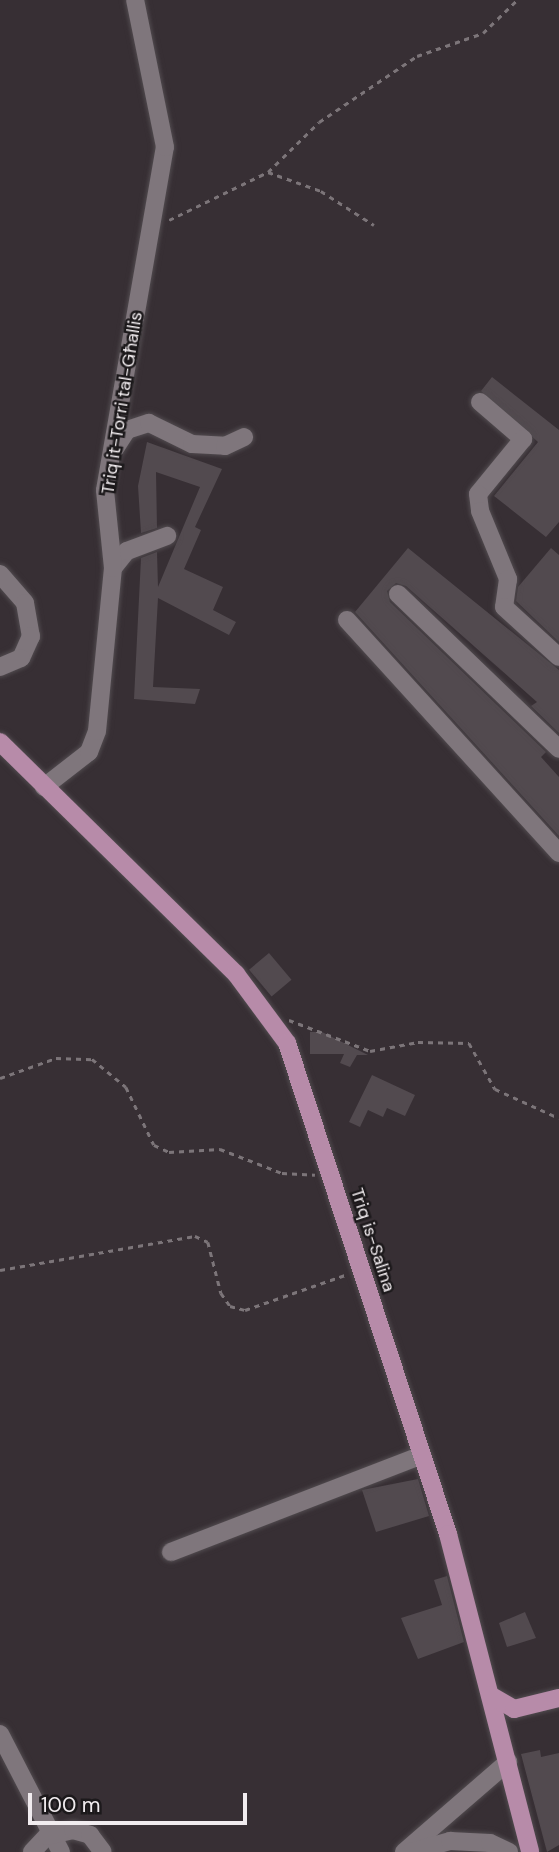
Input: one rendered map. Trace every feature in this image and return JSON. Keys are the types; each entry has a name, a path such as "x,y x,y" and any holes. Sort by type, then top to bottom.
{"main road":[{"name":"Triq is-Salina","path":"0,742 236,974 276,1025 296,1062 328,1170 422,1455 490,1695 530,1852"},
{"path":"490,1695 514,1709 559,1698"},
{"path":"500,1734 514,1709"}],"street":[{"name":"Triq it-Torri tal-Għallis","path":"44,787 89,752 97,731 113,568 105,490 165,147 135,0"},
{"path":"480,402 523,439 478,494 480,511 508,579 504,607 559,657"},
{"path":"110,456 127,430 149,423 192,444 225,446 244,437"},
{"path":"113,568 127,551 167,536"},
{"path":"0,574 25,603 31,636 22,659 0,667"},
{"path":"398,594 559,749"},
{"path":"347,620 559,853"},
{"path":"171,1552 422,1455"},
{"path":"0,1734 61,1852"},
{"path":"404,1852 508,1762"},
{"path":"32,1852 51,1834 73,1830 90,1836 103,1852"},
{"path":"411,1852 450,1841 490,1843 509,1852"}],"path":[{"path":"151,229 268,172 319,122 417,56 483,33 517,0"},
{"path":"268,172 321,191 374,225"},
{"path":"276,1025 304,1022 370,1051 418,1042 469,1043 495,1089 559,1118"},
{"path":"0,1078 56,1058 92,1059 126,1087 146,1136 161,1148 220,1149 282,1173 311,1176 328,1170"},
{"path":"0,1270 194,1236 208,1242 221,1293 230,1306 245,1310 361,1270"}],"building":[{"path":"492,377 559,430 559,522 546,537 494,496 538,442 481,391"},
{"path":"147,442 222,469 195,527 201,530 184,569 223,587 213,610 236,622 229,635 158,598 153,687 200,689 195,704 134,699 141,558 157,552 158,587 200,487 156,472 157,528 141,533 138,486"},
{"path":"408,548 559,670 559,733 531,706 537,702 406,586 396,583 387,591 390,602 546,752 541,757 559,777 559,836 355,612"},
{"path":"551,548 559,555 559,642 516,601 518,587"},
{"path":"269,953 291,980 272,997 249,970"},
{"path":"310,1032 322,1032 368,1055 357,1055 350,1067 340,1063 344,1054 310,1054"},
{"path":"372,1075 415,1095 405,1116 387,1108 383,1117 368,1110 360,1127 349,1122"},
{"path":"418,1479 429,1516 376,1532 362,1490"},
{"path":"447,1576 464,1642 418,1659 401,1618 442,1605 434,1580"},
{"path":"525,1612 536,1638 507,1647 499,1623"},
{"path":"540,1750 541,1757 559,1753 559,1845 547,1852 521,1754"}]}
